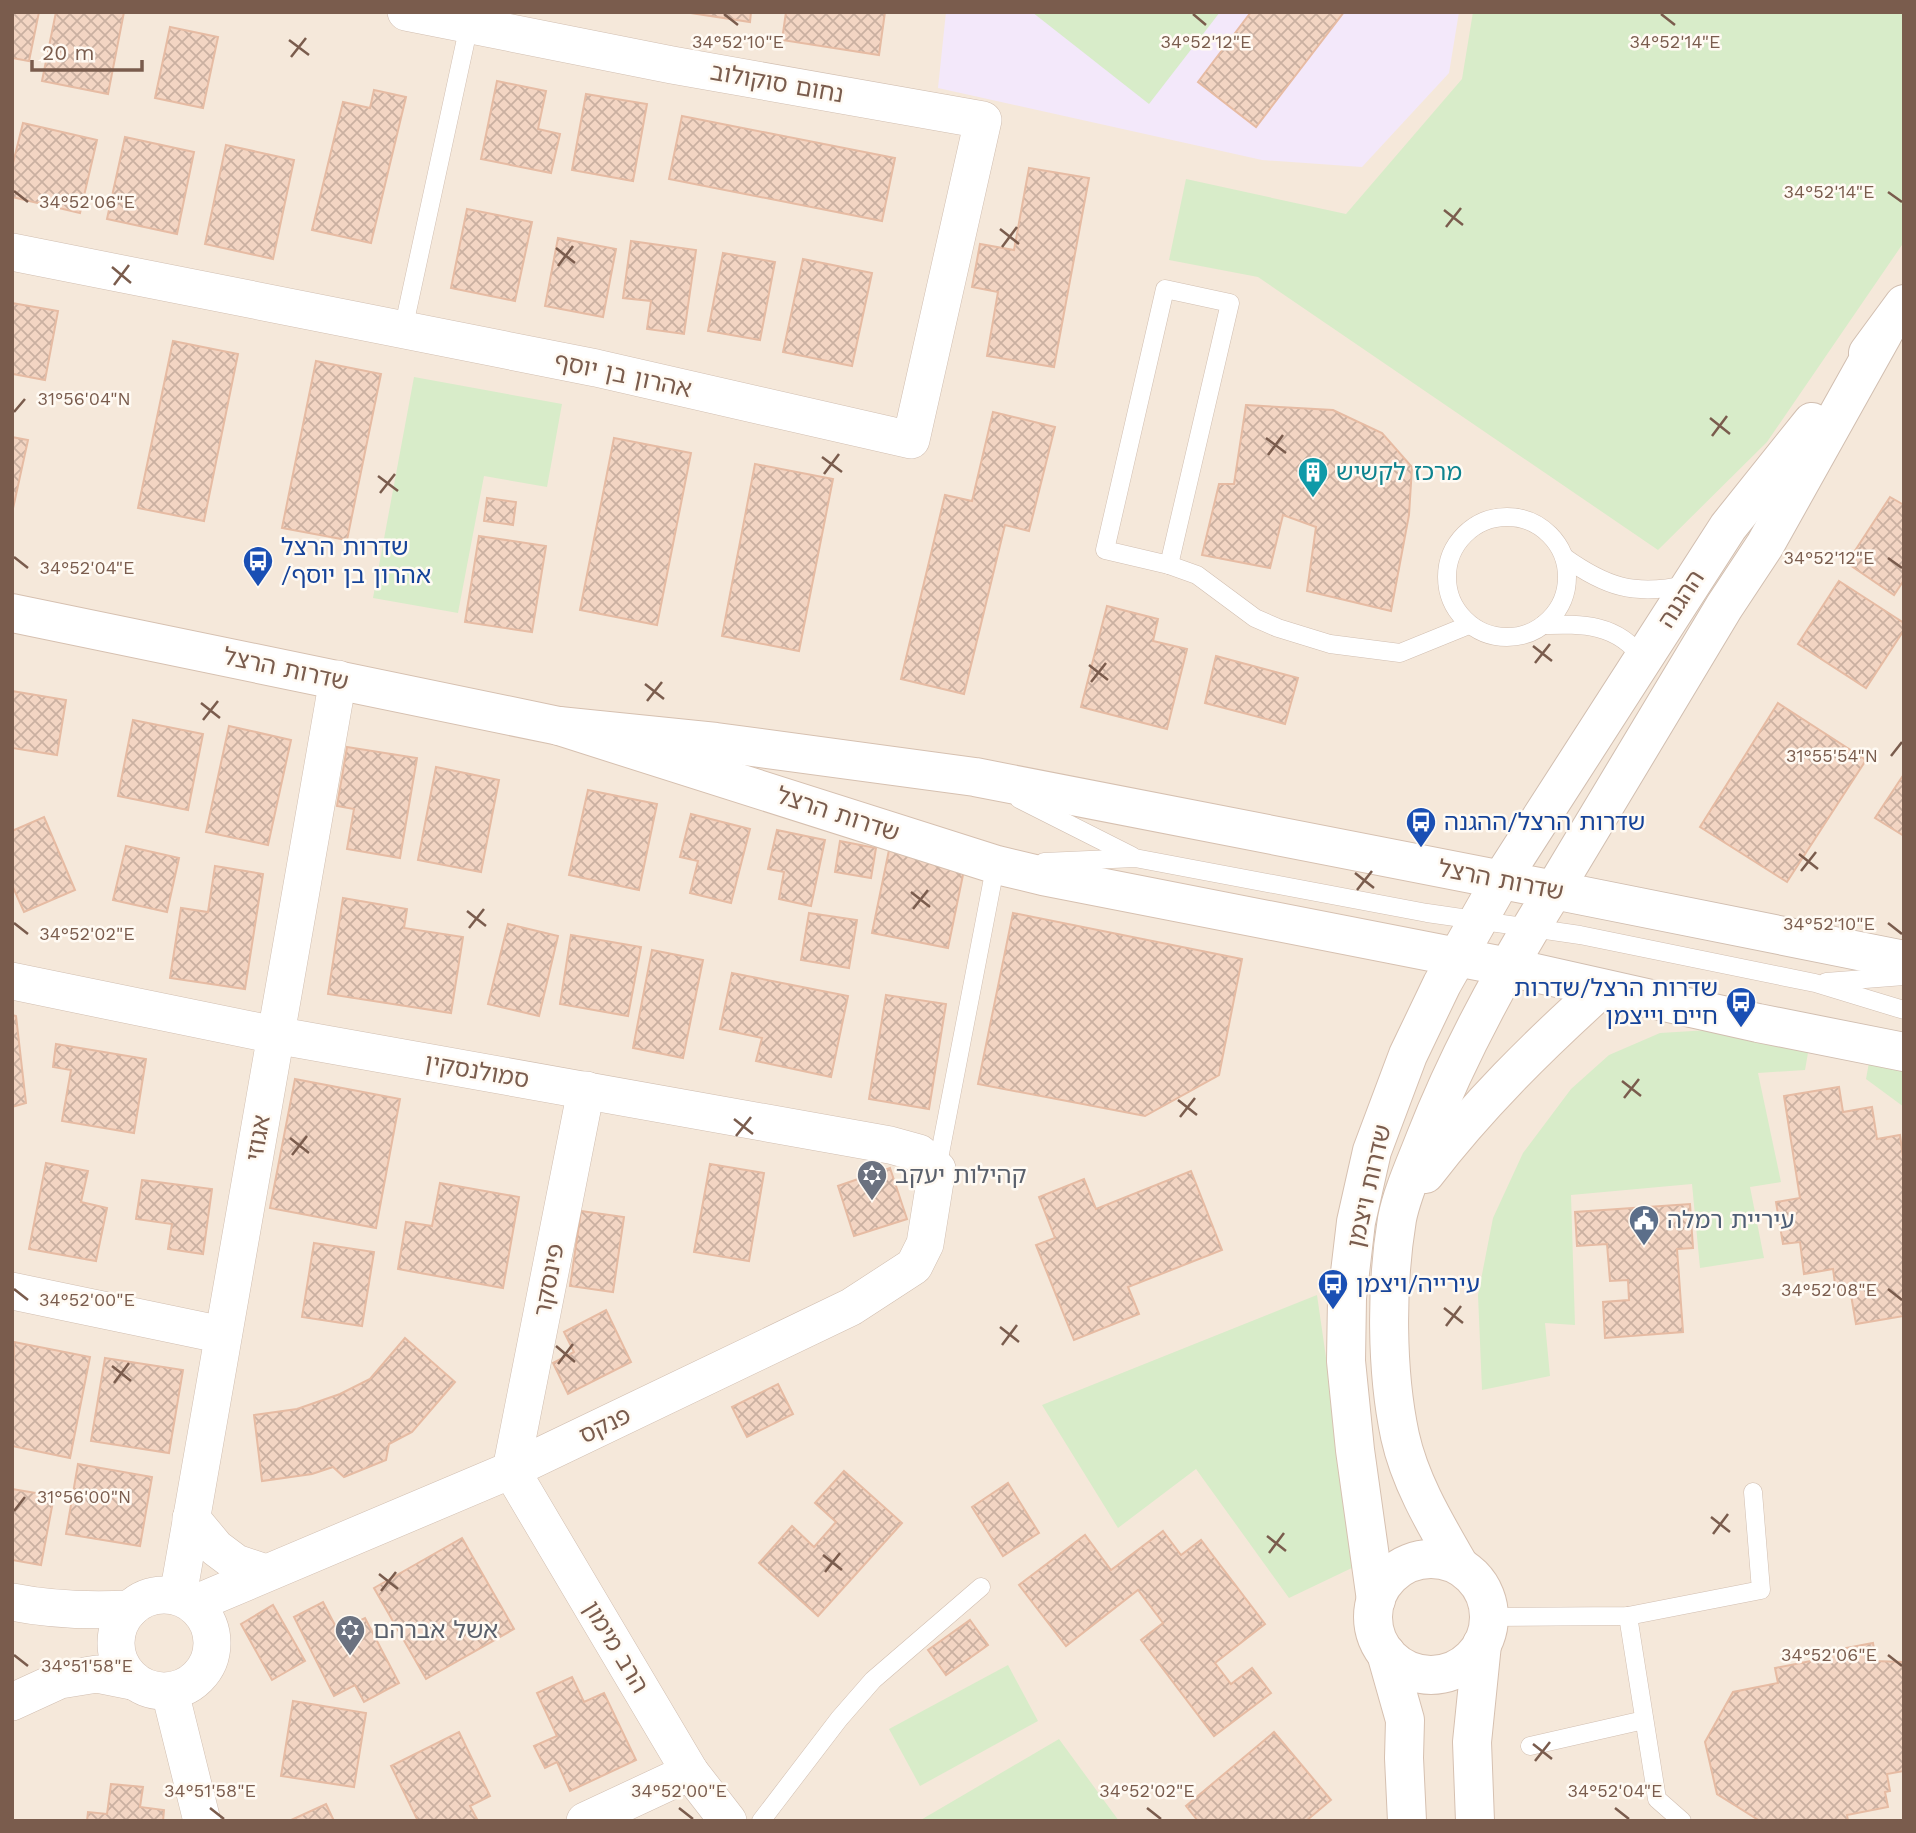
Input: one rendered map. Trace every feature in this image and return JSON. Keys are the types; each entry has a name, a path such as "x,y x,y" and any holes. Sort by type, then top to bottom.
{"main road":[{"name":"ההגנה","path":"1501,880 1728,527 1893,319"},
{"name":"ההגנה","path":"1553,890 1724,607 1765,545 1893,319"},
{"name":"שדרות הרצל","path":"12,613 559,726 716,741 975,777 1904,960"},
{"name":"שדרות הרצל","path":"559,726 995,869 1458,956 1601,989 1904,1052"},
{"name":"שדרות ויצמן","path":"1376,1600 1346,1361 1346,1298 1356,1222 1372,1151 1408,1055 1458,956 1501,880"},
{"name":"שדרות ויצמן","path":"1459,1566 1421,1494 1401,1438 1391,1383 1390,1333 1398,1217 1435,1113 1458,1062 1508,967 1553,890"},
{"path":"1398,1217 1424,1175 1458,1132 1523,1062 1601,989"},
{"path":"1407,1821 1405,1720 1386,1653 1377,1637 1373,1619 1376,1600 1383,1584 1395,1572 1410,1563 1443,1559 1472,1575 1482,1587 1487,1602 1472,1742 1475,1821"},
{"path":"1386,1653 1400,1666 1418,1673 1436,1675 1455,1670 1471,1659 1486,1630"}],"street":[{"name":"נחום סוקולוב","path":"406,12 672,65 983,120"},
{"name":"אהרון בן יוסף","path":"12,252 596,368 911,440 983,120"},
{"name":"אגוזי","path":"186,1600 191,1518 338,680"},
{"name":"סמולנסקין","path":"12,981 275,1035 890,1145 919,1153 937,1169"},
{"name":"פינסקר","path":"511,1470 586,1090"},
{"name":"פנקס","path":"186,1600 266,1573 511,1470 851,1307 914,1266 925,1244 937,1169"},
{"path":"12,1291 223,1335"},
{"name":"הרב מימון","path":"511,1470 690,1772 727,1821"},
{"path":"191,1518 216,1548 236,1563 266,1573"},
{"path":"12,1702 60,1681 97,1674 132,1681 147,1689 170,1692 187,1687 200,1676 210,1662 213,1649 212,1632 206,1617 186,1600 161,1595 144,1599 130,1609 120,1623 116,1635 116,1652 121,1668 132,1681"},
{"path":"12,1602 46,1609 130,1609"},
{"path":"170,1692 202,1821"},
{"path":"585,1821 690,1772"}],"lane":[{"path":"403,330 469,25"},
{"path":"1169,565 1230,303 1166,289 1105,551 1169,565 1197,575 1255,618 1330,644 1400,653 1469,625"},
{"path":"1497,517 1519,518 1538,525 1553,538 1564,557 1567,578 1563,598 1557,610 1543,625 1524,635 1488,635 1469,625 1455,609 1448,590 1447,569 1461,538 1478,524 1497,517"},
{"path":"1564,557 1581,569 1612,584 1635,591 1664,590 1689,585"},
{"path":"1543,625 1588,626 1615,633 1632,643 1643,659"},
{"name":"שדרות הרצל","path":"975,777 1135,858"},
{"name":"שדרות הרצל","path":"995,869 1135,858 1478,920 1580,935 1815,983 1904,1010"},
{"path":"937,1169 995,869"},
{"name":"שדרות הרצל","path":"1815,983 1904,976"},
{"path":"1486,1630 1628,1616 1761,1591 1753,1492"},
{"path":"761,1821 838,1719 873,1680 981,1587"},
{"path":"1628,1616 1657,1799 1682,1821"},
{"path":"1531,1746 1644,1720"}],"shaded area":[{"path":"12,12 1904,12 1904,1821 12,1821"},
{"path":"946,12 1459,12 1449,73 1362,167 1262,160 938,88"}],"green space":[{"path":"1032,12 1220,12 1149,104"},
{"path":"1473,12 1904,12 1904,242 1767,442 1658,550 1258,277 1169,260 1186,179 1346,214 1462,79"},
{"path":"414,377 562,404 547,487 484,476 458,613 373,598"},
{"path":"1709,1030 1809,1047 1805,1070 1758,1073 1781,1182 1750,1187 1764,1258 1700,1268 1692,1184 1571,1195 1575,1325 1545,1323 1550,1376 1482,1390 1478,1295 1493,1218 1523,1153 1571,1089 1609,1055 1660,1033"},
{"path":"1870,1057 1904,1063 1904,1107 1866,1079"},
{"path":"1317,1295 1356,1566 1289,1598 1196,1469 1118,1528 1042,1405"},
{"path":"1008,1665 1038,1721 920,1786 889,1729"},
{"path":"1059,1739 1119,1821 919,1821"}],"building":[{"path":"12,12 39,12 29,61 12,58"},
{"path":"56,12 124,12 108,94 42,81"},
{"path":"684,12 751,12 750,22"},
{"path":"786,12 885,12 879,55 782,40"},
{"path":"1251,12 1344,12 1256,127 1198,82"},
{"path":"170,27 218,37 203,108 155,98"},
{"path":"497,81 546,91 538,129 560,134 551,173 481,159"},
{"path":"374,90 406,97 371,243 312,230 343,102 370,108"},
{"path":"586,94 647,104 633,181 572,170"},
{"path":"682,116 895,158 882,221 669,179"},
{"path":"23,123 97,140 80,213 12,197 12,167"},
{"path":"125,137 194,152 177,234 107,219"},
{"path":"226,145 294,160 273,259 205,244"},
{"path":"1029,168 1089,178 1054,367 987,356 998,292 972,287 980,244 1014,250"},
{"path":"467,209 532,222 515,301 451,288"},
{"path":"558,238 616,249 603,317 545,306"},
{"path":"631,241 696,250 684,334 647,329 651,301 623,298"},
{"path":"723,253 775,262 760,340 708,331"},
{"path":"803,259 872,273 852,366 783,352"},
{"path":"12,303 58,311 45,380 13,374 12,381"},
{"path":"173,341 238,354 204,521 138,508"},
{"path":"316,361 381,374 347,540 282,528"},
{"name":"מרכז לקשיש","path":"1246,405 1333,410 1382,433 1412,467 1409,515 1391,611 1307,591 1316,527 1283,515 1270,568 1202,555 1219,484 1234,484"},
{"path":"993,412 1055,427 1029,531 1005,525 964,694 901,679 945,495 972,501"},
{"path":"12,437 28,440 12,513"},
{"path":"614,438 691,453 657,625 580,610"},
{"path":"755,464 833,479 799,651 722,636"},
{"path":"1890,497 1904,505 1904,580 1894,595 1847,563"},
{"path":"487,498 516,502 513,525 484,521"},
{"path":"479,536 546,546 532,632 465,622"},
{"path":"1839,581 1904,623 1904,630 1866,688 1798,644"},
{"path":"1107,606 1158,619 1153,641 1187,649 1167,729 1081,707"},
{"path":"1216,656 1298,678 1285,724 1205,703"},
{"path":"12,691 66,700 57,755 12,748"},
{"path":"1778,703 1866,760 1787,882 1700,827"},
{"path":"133,720 203,734 188,810 118,796"},
{"path":"229,726 291,740 268,845 206,832"},
{"path":"347,747 417,758 400,858 347,849 354,809 337,806"},
{"path":"436,767 499,780 481,872 418,860"},
{"path":"1904,774 1904,836 1875,818"},
{"path":"588,790 657,804 639,890 569,875"},
{"path":"691,814 750,829 731,903 690,893 698,861 680,857"},
{"path":"44,817 75,890 24,912 12,885 12,831"},
{"path":"777,830 825,840 811,906 779,899 784,872 768,869"},
{"path":"840,841 876,848 871,878 835,872"},
{"path":"126,846 179,858 167,912 113,900"},
{"path":"889,850 965,865 948,948 872,933"},
{"path":"215,866 263,874 245,989 170,978 181,908 208,912"},
{"path":"343,898 407,909 404,928 463,937 451,1013 328,994"},
{"path":"809,913 857,920 849,968 801,960"},
{"path":"1013,913 1242,959 1219,1075 1145,1116 978,1084"},
{"path":"508,924 558,936 539,1016 488,1004"},
{"path":"571,935 641,947 628,1016 560,1004"},
{"path":"652,950 703,960 683,1058 633,1048"},
{"path":"732,973 848,996 831,1077 756,1061 762,1038 720,1029"},
{"path":"886,995 946,1004 929,1109 869,1099"},
{"path":"12,1015 16,1016 26,1103 12,1107"},
{"path":"56,1044 146,1059 134,1133 62,1121 71,1070 53,1067"},
{"path":"295,1079 400,1099 376,1228 270,1208"},
{"path":"1839,1087 1843,1112 1872,1107 1877,1139 1900,1135 1904,1164 1904,1316 1856,1324 1850,1289 1836,1291 1833,1269 1804,1274 1800,1242 1783,1244 1776,1202 1800,1198 1784,1096"},
{"path":"46,1163 88,1171 81,1202 107,1208 96,1261 29,1249"},
{"path":"710,1164 764,1173 749,1261 694,1252"},
{"name":"קהילות יעקב","path":"890,1168 907,1219 854,1236 838,1186"},
{"path":"1191,1171 1222,1250 1128,1287 1139,1314 1074,1340 1036,1245 1055,1238 1039,1197 1084,1179 1096,1209"},
{"path":"142,1180 212,1189 203,1254 168,1249 172,1224 136,1219"},
{"path":"440,1183 519,1197 503,1288 398,1269 406,1222 432,1226"},
{"path":"1690,1204 1693,1248 1677,1249 1683,1332 1605,1338 1603,1302 1629,1300 1628,1280 1610,1281 1607,1244 1577,1246 1575,1212"},
{"path":"581,1211 624,1217 613,1292 570,1286"},
{"path":"314,1243 374,1252 362,1326 302,1317"},
{"path":"606,1310 631,1362 568,1394 553,1363 574,1352 564,1332"},
{"path":"405,1338 455,1382 412,1432 389,1444 386,1460 344,1477 333,1467 312,1474 262,1481 254,1415 297,1409 340,1394 370,1379"},
{"path":"14,1342 90,1357 70,1458 12,1446"},
{"path":"105,1358 183,1370 169,1453 91,1441"},
{"path":"778,1384 793,1414 747,1437 732,1407"},
{"path":"78,1464 152,1477 140,1546 66,1534"},
{"path":"844,1471 902,1523 818,1616 759,1563 792,1526 814,1547 836,1522 815,1503"},
{"path":"1008,1483 1039,1533 1003,1556 972,1507"},
{"path":"12,1489 54,1496 41,1565 12,1560"},
{"path":"1163,1531 1181,1555 1201,1540 1265,1624 1215,1663 1231,1684 1252,1668 1271,1693 1214,1736 1141,1640 1163,1623 1138,1590 1066,1646 1019,1585 1085,1535 1111,1570"},
{"path":"462,1538 514,1629 426,1679 374,1588"},
{"name":"אשל אברהם","path":"323,1602 338,1631 365,1618 399,1683 364,1702 355,1685 334,1696 294,1617"},
{"path":"273,1605 305,1661 272,1680 241,1624"},
{"path":"970,1620 988,1645 946,1675 928,1650"},
{"path":"1873,1643 1876,1661 1903,1662 1904,1668 1904,1771 1887,1774 1890,1791 1885,1792 1888,1807 1847,1815 1848,1821 1760,1821 1717,1794 1705,1742 1733,1692 1778,1683 1775,1668 1826,1658 1825,1652"},
{"path":"572,1677 584,1702 604,1693 636,1760 570,1791 557,1762 545,1768 534,1746 557,1736 537,1693"},
{"path":"293,1701 366,1713 354,1787 281,1776"},
{"path":"459,1732 490,1796 470,1806 478,1821 418,1821 391,1766"},
{"path":"1274,1732 1331,1800 1306,1821 1198,1821 1186,1806"},
{"path":"111,1784 143,1787 140,1807 164,1810 163,1821 87,1821 88,1812 107,1814"},
{"path":"326,1804 334,1821 289,1821"}],"place":[{"name":"מרכז לקשיש","path":"1313,499"},
{"name":"שדרות הרצל /אהרון בן יוסף","path":"258,588"},
{"name":"שדרות הרצל/ההגנה","path":"1421,849"},
{"name":"שדרות הרצל/שדרות חיים וייצמן","path":"1741,1029"},
{"name":"קהילות יעקב","path":"872,1202"},
{"name":"עיריית רמלה","path":"1644,1247"},
{"name":"עירייה/ויצמן","path":"1333,1311"},
{"name":"אשל אברהם","path":"350,1657"}]}
